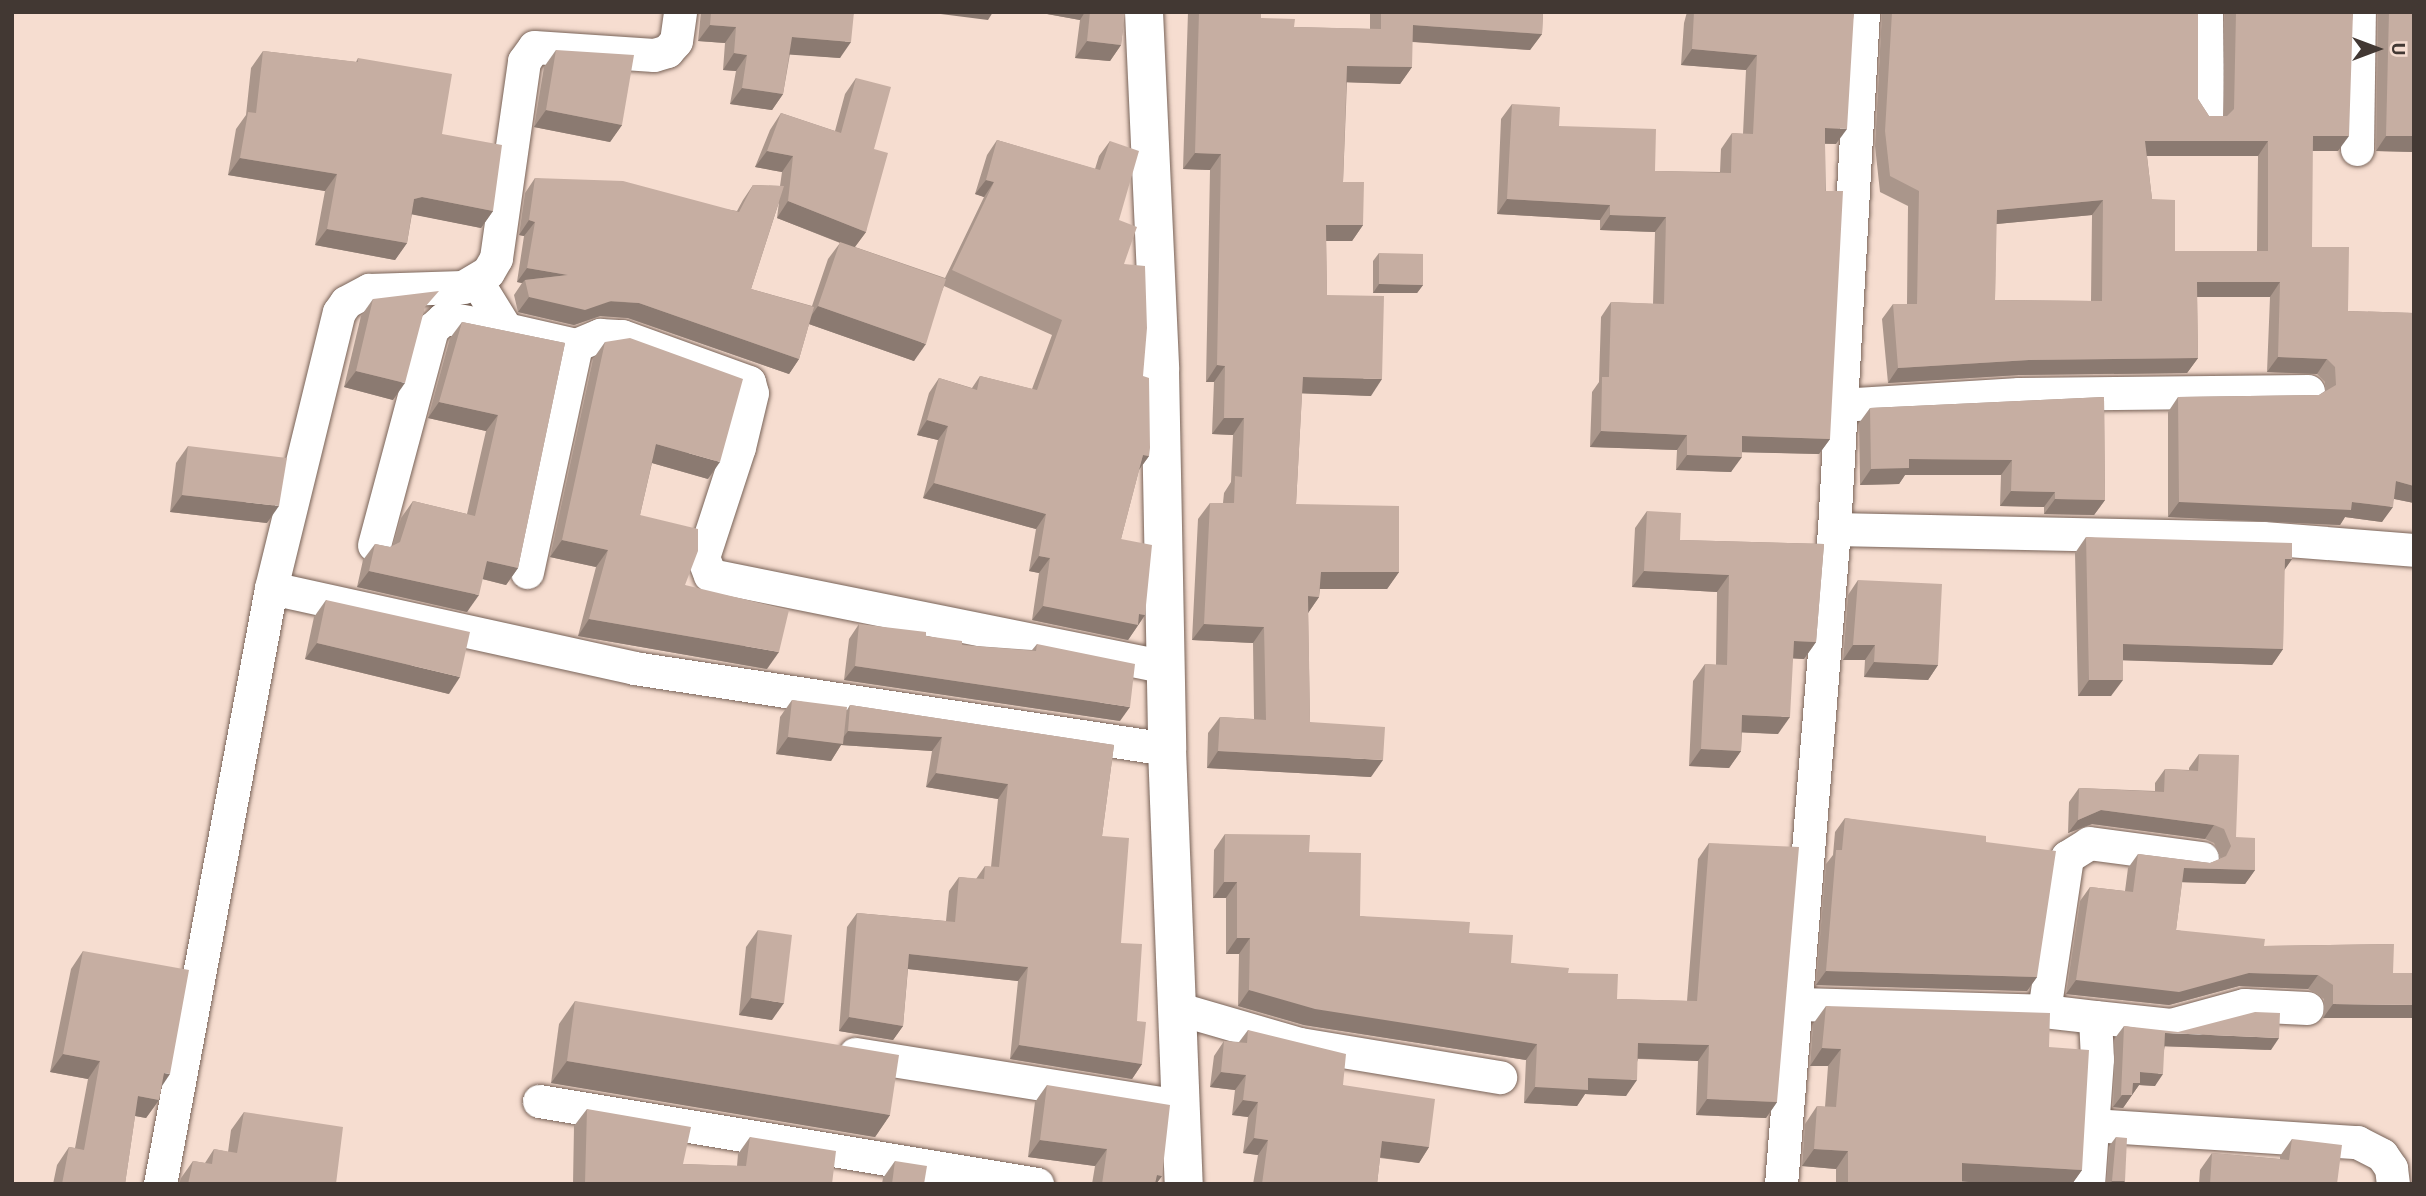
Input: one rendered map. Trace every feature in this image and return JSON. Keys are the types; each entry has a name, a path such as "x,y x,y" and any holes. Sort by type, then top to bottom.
{"street":[{"path":"160,1184 271,588 339,312 346,302 369,290 463,288 477,282 496,258 527,52 542,44 654,55 667,51 676,41 680,12"},
{"path":"1144,12 1160,370 1167,748 1184,1184"},
{"path":"1781,1184 1799,1004 1834,529 1863,12"},
{"path":"2206,12 2207,114"},
{"path":"2357,149 2359,12"},
{"path":"477,282 506,329"},
{"path":"374,545 432,330 443,319 506,329 576,345 600,335 622,336 749,382 751,393 739,447 703,558 710,575 1166,667"},
{"path":"527,572 576,345"},
{"path":"1840,405 2019,394 2308,391"},
{"path":"1834,529 2263,538 2414,550"},
{"path":"271,588 671,674 1167,748"},
{"path":"2044,1011 2067,857 2089,843 2202,858"},
{"path":"1799,1004 2044,1011 2171,1025 2244,1005 2307,1008"},
{"path":"1176,1008 1300,1044 1500,1077"},
{"path":"2088,1184 2095,1017"},
{"path":"820,1048 1179,1106"},
{"path":"539,1101 1037,1184"},
{"path":"2092,1125 2357,1142 2382,1155 2391,1168 2393,1184"}],"building":[{"path":"711,12 854,12 851,42 792,37 783,94 742,88 747,55 734,53 736,27 710,25"},
{"path":"1090,12 1125,12 1121,45 1087,41"},
{"path":"1199,12 1261,12 1261,18 1295,19 1294,27 1381,29 1381,12 1543,12 1542,34 1413,25 1412,67 1347,66 1343,182 1364,182 1363,225 1326,225 1327,295 1384,296 1382,379 1303,377 1296,504 1399,506 1399,572 1321,572 1319,597 1308,596 1310,722 1385,727 1383,760 1218,751 1220,717 1266,720 1264,627 1204,624 1210,503 1234,503 1235,476 1242,477 1244,418 1224,418 1225,366 1217,365 1221,154 1195,153"},
{"path":"1694,12 1854,12 1847,129 1825,128 1825,191 1843,191 1830,439 1742,436 1742,457 1687,455 1687,435 1601,431 1602,377 1609,377 1611,302 1664,304 1666,217 1610,215 1610,205 1507,199 1512,104 1560,107 1559,126 1656,129 1655,171 1731,173 1732,133 1753,134 1757,55 1692,49"},
{"path":"1892,12 2198,12 2198,99 2209,116 2227,116 2234,109 2236,12 2353,12 2349,136 2313,136 2312,247 2349,247 2348,311 2414,313 2414,486 2396,481 2393,507 2352,502 2351,510 2179,502 2178,397 2319,395 2336,385 2335,367 2327,359 2278,357 2280,282 2197,282 2198,358 2029,360 1898,368 1893,304 1917,304 1919,191 1890,176 1885,131","holes":["2145,141 2268,141 2268,251 2175,251 2175,200 2152,199","2103,200 2102,301 1995,300 1997,210"]},
{"path":"2389,12 2414,12 2414,136 2386,136"},
{"path":"556,50 634,55 622,125 546,110"},
{"path":"263,51 358,62 358,58 452,74 442,134 502,145 493,211 422,197 414,199 407,243 327,229 337,174 240,158 248,112 256,113"},
{"path":"856,78 891,87 874,149 888,153 866,232 788,201 793,156 767,151 781,113 841,133"},
{"path":"997,140 1100,170 1110,141 1139,151 1119,220 1137,227 1124,264 1145,266 1147,328 1143,376 1149,378 1150,448 1149,456 1143,455 1121,539 1152,545 1145,615 1139,614 1138,625 1043,606 1050,558 1039,556 1046,514 934,483 948,426 927,420 939,378 977,390 980,376 1037,390 1062,320 952,270 994,182 986,180"},
{"path":"535,178 623,181 739,212 753,185 784,186 751,289 814,307 799,359 639,303 611,301 585,310 529,297 525,280 568,275 527,268 535,222 529,220"},
{"path":"840,242 946,279 926,344 818,306"},
{"path":"1379,253 1423,254 1423,285 1379,284"},
{"path":"439,291 425,307 405,383 356,371 373,299"},
{"path":"462,322 565,343 518,568 487,561 479,595 369,571 375,544 390,547 400,542 413,501 475,516 498,415 439,402"},
{"path":"630,338 743,379 720,462 656,444 640,515 698,529 698,551 685,585 789,610 779,652 589,619 608,550 562,540 605,342"},
{"path":"2104,397 2105,500 2055,499 2055,492 2011,491 2012,460 1909,459 1909,468 1871,469 1870,408"},
{"path":"188,446 287,458 279,506 182,495"},
{"path":"1647,511 1681,513 1680,540 1824,544 1816,642 1794,641 1790,717 1742,715 1741,751 1701,749 1705,664 1727,665 1729,575 1644,571"},
{"path":"2086,537 2292,543 2292,559 2285,559 2283,649 2123,644 2123,680 2089,680"},
{"path":"1858,580 1942,584 1938,665 1874,662 1875,645 1853,645"},
{"path":"326,600 470,632 460,677 317,643"},
{"path":"859,624 926,632 926,636 962,641 962,645 1036,651 1037,644 1135,664 1130,707 855,666"},
{"path":"792,700 847,707 843,744 788,737"},
{"path":"850,705 1114,745 1102,836 1129,838 1121,943 1142,944 1137,1021 1146,1022 1142,1064 1019,1045 1028,967 909,954 903,1026 849,1017 857,913 955,922 959,877 984,879 985,866 999,867 1008,784 936,773 942,737 848,731"},
{"path":"2199,754 2239,755 2236,837 2255,838 2255,870 2184,868 2176,930 2265,939 2264,946 2394,944 2393,973 2414,973 2414,1005 2333,1004 2333,985 2318,975 2249,973 2179,992 2076,980 2090,887 2133,892 2138,854 2210,863 2226,856 2231,846 2224,829 2214,825 2101,810 2078,820 2079,788 2164,792 2165,769 2198,771"},
{"path":"1845,818 1986,836 1986,842 2056,851 2037,977 1826,971 1836,850 1842,850"},
{"path":"1225,834 1310,835 1309,852 1361,853 1360,916 1470,922 1469,933 1513,935 1511,963 1569,968 1568,973 1618,974 1617,999 1697,1001 1709,843 1799,847 1777,1102 1707,1099 1709,1045 1638,1043 1637,1080 1588,1078 1588,1090 1535,1087 1537,1044 1315,1009 1249,990 1250,938 1237,938 1237,882 1224,882"},
{"path":"758,930 792,935 784,1003 751,998"},
{"path":"83,951 189,970 170,1074 164,1073 159,1100 138,1096 125,1184 62,1184 69,1147 84,1150 100,1061 63,1054"},
{"path":"575,1001 899,1055 890,1115 567,1061"},
{"path":"1826,1006 2050,1013 2049,1047 2089,1050 2082,1170 1962,1163 1962,1184 1848,1184 1848,1151 1814,1149 1817,1106 1836,1107 1841,1049 1822,1048"},
{"path":"2255,1012 2280,1013 2279,1038 2165,1033 2163,1074 2140,1072 2140,1083 2133,1083 2132,1095 2121,1095 2124,1026 2178,1032"},
{"path":"1248,1030 1346,1054 1343,1085 1435,1099 1429,1147 1382,1141 1377,1184 1262,1184 1268,1140 1254,1138 1258,1102 1243,1100 1246,1075 1221,1072 1224,1041 1247,1043"},
{"path":"1047,1085 1170,1105 1162,1176 1157,1175 1155,1184 1102,1184 1107,1149 1040,1140"},
{"path":"587,1109 691,1127 683,1164 746,1166 750,1137 836,1151 832,1184 585,1183"},
{"path":"244,1112 343,1127 336,1184 188,1184 193,1161 212,1164 214,1149 237,1153"},
{"path":"2116,1137 2127,1138 2125,1181 2112,1181"},
{"path":"2292,1139 2342,1145 2337,1184 2210,1184 2212,1153 2289,1160"},
{"path":"895,1161 927,1166 924,1184 892,1184"}]}
